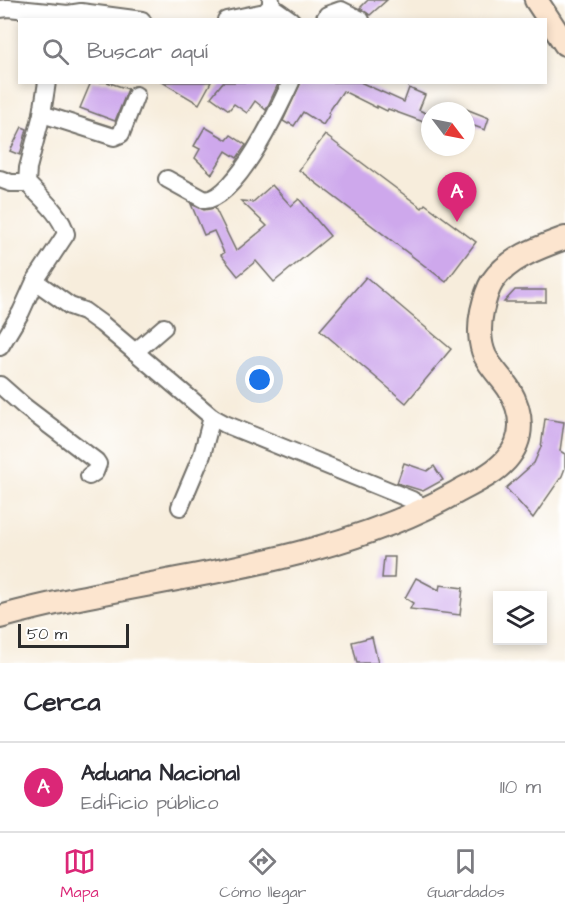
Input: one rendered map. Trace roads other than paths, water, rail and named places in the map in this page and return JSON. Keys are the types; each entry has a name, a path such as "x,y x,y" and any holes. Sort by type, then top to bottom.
{"main road":[{"path":"536,0 565,44"},
{"path":"0,617 307,551 396,523 427,509 492,472 505,462 514,450 520,434 520,412 509,389 485,356 480,331 484,302 492,281 511,263 535,249 565,238"}],"street":[{"path":"236,18 265,12 271,3 289,18"},
{"path":"0,9 8,8 65,17 81,12 127,18"},
{"path":"325,18 327,15 341,10 357,18"},
{"path":"0,347 21,312 35,281 66,234 64,226 55,213 27,183 28,168 42,114 47,84"},
{"path":"166,179 205,200 217,195 248,164 290,84"},
{"path":"42,114 114,137 121,134 136,94"},
{"path":"0,179 11,183 27,183"},
{"path":"35,281 70,306 84,311 212,417 266,442 412,500 427,509"},
{"path":"135,352 164,327"},
{"path":"0,385 96,461 98,464 95,472 89,476"},
{"path":"180,507 202,455 212,417"}],"place":[{"name":"Aduana Nacional","path":"457,222"}]}
